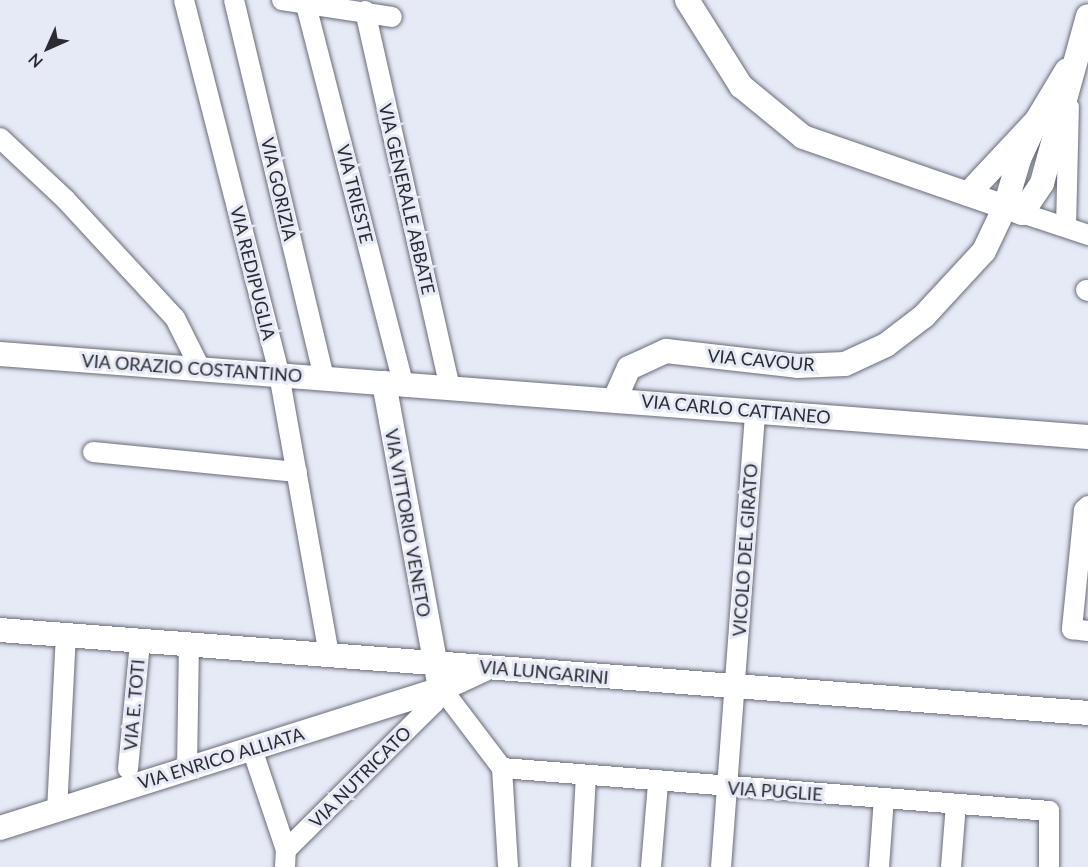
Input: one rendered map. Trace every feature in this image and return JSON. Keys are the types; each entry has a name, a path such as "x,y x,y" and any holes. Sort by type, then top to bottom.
{"street":[{"name":"VIA REDIPUGLIA","path":"184,0 279,374 329,655"},
{"name":"VIA GORIZIA","path":"234,0 324,377"},
{"path":"282,0 306,5 365,11 392,17"},
{"path":"687,0 741,86 776,119 802,137 1088,235"},
{"name":"VIA TRIESTE","path":"306,5 394,383"},
{"name":"VIA GENERALE ABBATE","path":"365,11 450,387"},
{"path":"1066,227 1069,93 1074,57 1088,16"},
{"path":"1014,210 1019,159 1037,120 1074,57"},
{"path":"1014,210 1042,183 1069,93"},
{"path":"968,194 1037,120"},
{"path":"0,138 65,200 175,318 201,368"},
{"name":"VIA CAVOUR","path":"615,399 629,368 666,351 797,366 845,364 886,345 924,316 984,251 1014,210"},
{"name":"VIA ORAZIO COSTANTINO","path":"0,354 394,383"},
{"name":"VIA CARLO CATTANEO","path":"394,383 1088,437"},
{"name":"VIA VITTORIO VENETO","path":"394,383 433,663 442,689"},
{"name":"VICOLO DEL GIRATO","path":"721,867 755,411"},
{"path":"93,452 297,472"},
{"path":"1088,506 1084,510 1083,576 1072,629 1088,631"},
{"name":"VIA LUNGARINI","path":"0,630 734,688 1088,713"},
{"path":"57,811 66,635"},
{"name":"VIA E. TOTI","path":"128,769 140,641"},
{"path":"187,769 189,644"},
{"name":"VIA ENRICO ALLIATA","path":"0,828 442,689 487,668"},
{"path":"442,689 502,768 508,867"},
{"name":"VIA NUTRICATO","path":"285,858 434,703 442,689"},
{"path":"252,749 285,858"},
{"name":"VIA PUGLIE","path":"502,768 727,789 1049,811 1049,867"},
{"path":"581,867 586,776"},
{"path":"651,867 658,783"},
{"path":"879,867 884,798"},
{"path":"951,867 956,804"}]}
